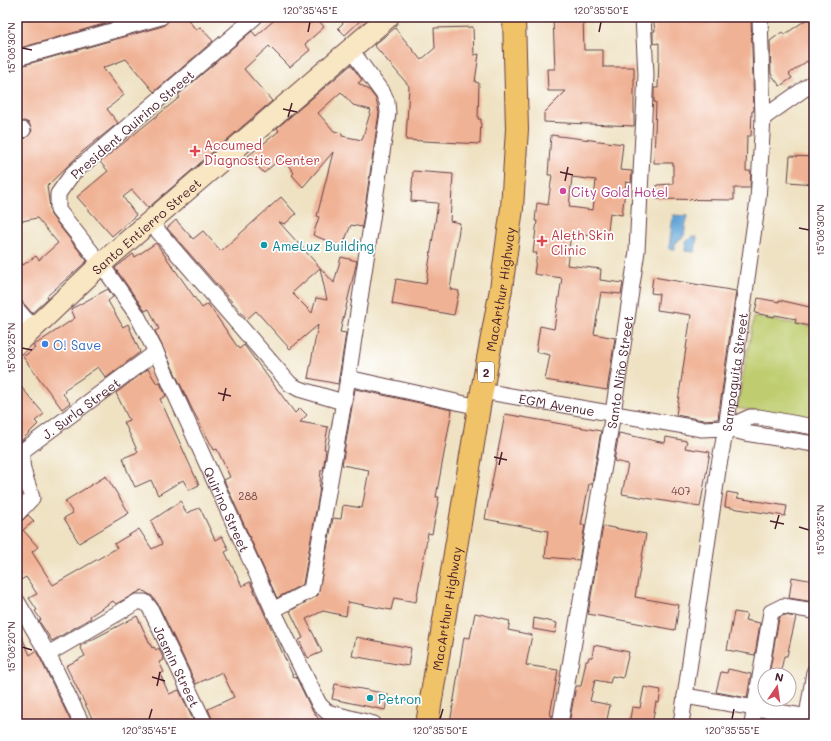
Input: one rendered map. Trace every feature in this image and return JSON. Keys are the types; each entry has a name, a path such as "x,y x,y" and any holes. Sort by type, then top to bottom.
{"highway":[{"name":"MacArthur Highway","path":"427,724 500,289 512,208 517,129 514,17"}],"main road":[{"name":"Santo Entierro Street","path":"17,344 101,264 388,17"}],"street":[{"path":"17,58 161,17"},
{"name":"Santo Niño Street","path":"560,724 613,413 637,251 646,76 643,17"},
{"name":"Sampaguita Street","path":"681,724 715,486 726,428 758,200 763,118 760,17"},
{"name":"President Quirino Street","path":"101,264 58,210 58,194 73,173 251,18"},
{"path":"273,610 311,590 342,402 348,378 388,113 387,102 384,95 350,50"},
{"path":"763,118 814,82"},
{"path":"150,222 290,384 299,389 342,402"},
{"name":"Quirino Street","path":"101,264 137,315 156,352 273,610 319,704 327,712 374,724"},
{"path":"17,309 34,329"},
{"name":"J. Surla Street","path":"17,514 32,498 21,464 25,449 156,352"},
{"name":"EGM Avenue","path":"348,378 481,399 613,413 702,429 726,428"},
{"path":"726,428 750,418 759,417 814,427"},
{"path":"726,428 745,433 814,444"},
{"path":"17,601 48,654 82,724"},
{"name":"Jasmin Street","path":"48,654 137,602 145,602 150,608 205,724"},
{"path":"752,724 768,620 774,609 783,606 814,611"},
{"path":"685,696 810,717 814,672"}],"green space":[{"path":"754,317 814,327 814,422 737,408"}],"water":[{"path":"673,215 687,216 684,236 675,243 675,249 669,249"},
{"path":"691,237 697,237 695,252 685,251 686,242"}],"building":[{"path":"17,17 128,17 17,49"},
{"path":"178,17 186,17 196,30 200,27 213,41 154,92 126,59 103,68 124,95 107,109 118,123 82,152 47,186 51,215 87,261 47,296 48,298 32,313 17,296 17,258 23,265 36,256 39,260 58,243 37,218 17,222 17,141 26,138 32,131 29,123 24,121 17,123 17,67 163,26 169,20"},
{"path":"278,17 316,17 324,27 305,44 310,50 290,67 269,46 244,69 272,101 148,208 132,190 123,197 136,215 112,236 77,197 108,171 100,162 180,97 178,95 252,31 256,36"},
{"path":"349,17 364,17 345,35 338,28"},
{"path":"553,17 583,17 584,50 603,50 603,67 634,67 634,126 544,122 544,113 566,91 548,91 547,69 555,69"},
{"path":"653,17 751,17 754,111 752,111 751,136 747,136 746,171 751,171 750,188 734,188 734,200 656,199 657,185 673,184 673,163 654,163 656,102 654,102 654,88 658,88 659,43 653,44 653,31 655,31"},
{"path":"810,17 814,17 814,70 807,61 789,74 792,78 780,86 771,74 770,41 782,32 784,35"},
{"path":"473,27 474,55 479,54 475,82 479,83 478,119 481,119 480,144 406,140 409,86 374,45 395,28 421,60 435,48 434,28"},
{"path":"351,65 362,80 358,83 369,90 376,99 379,113 362,227 351,225 342,247 313,235 319,217 317,216 333,152 303,187 292,175 294,173 282,157 264,173 248,156 279,131 277,128","holes":["341,92 353,105 371,110 362,140 342,136 342,133 334,131 318,113"]},
{"path":"551,135 623,144 620,170 632,171 631,183 626,182 622,215 610,213 607,239 571,233 567,265 601,269 600,280 623,283 621,294 601,292 594,334 615,338 607,390 545,380 550,355 536,352 540,326 554,329 562,278 534,274 537,253 533,253 537,221 535,221 537,203 548,205 552,175 548,175","holes":["572,177 596,180 593,210 569,207"]},
{"path":"790,156 814,157 814,184 788,182"},
{"path":"413,171 453,174 450,221 460,223 450,289 459,291 454,315 392,304 396,279 426,284 438,203 411,201"},
{"path":"281,197 296,214 285,224 279,222 334,283 341,257 357,261 340,332 346,333 338,384 308,378 318,325 290,349 256,311 247,319 167,228 176,220 193,239 203,231 221,251","holes":["320,268 327,300 316,298 312,313 292,293"]},
{"path":"156,243 202,308 208,304 239,349 244,345 295,413 300,408 307,415 300,422 328,427 324,449 326,449 323,471 321,470 319,494 303,584 277,598 224,480 230,477 217,449 214,450 192,409 155,331 159,329 149,309 145,311 115,268 133,254 135,257"},
{"path":"653,277 736,291 718,419 703,420 676,415 691,315 657,310 659,294 651,293"},
{"path":"108,289 113,297 108,301 123,327 128,324 140,352 106,378 98,367 64,390 65,392 63,394 70,403 62,409 23,357 35,348 33,346 75,318 71,309"},
{"path":"758,298 779,302 779,300 814,308 814,327 795,323 796,319 775,315 774,317 755,313"},
{"path":"148,369 157,384 160,383 166,396 160,399 199,485 189,490 183,480 158,495 151,480 135,487 127,470 123,458 138,452 124,422 129,420 116,393"},
{"path":"17,382 44,414 35,421 38,424 17,445"},
{"path":"355,389 452,410 436,497 439,497 432,534 428,533 416,602 394,598 391,610 348,602 346,616 323,611 306,619 322,652 308,658 299,640 303,638 290,611 318,595 333,518 341,519 343,505 362,508 369,470 342,465"},
{"path":"505,414 601,431 592,484 589,484 581,525 585,525 579,560 545,557 548,531 485,519"},
{"path":"619,433 665,443 666,437 687,441 685,448 710,452 700,507 622,494 628,464 614,461"},
{"path":"106,476 129,513 79,543 64,518 73,513 65,501"},
{"path":"727,492 738,494 737,498 787,506 785,516 725,507"},
{"path":"181,501 186,513 200,508 215,540 222,536 229,550 225,552 242,586 250,582 294,678 296,677 311,708 322,724 214,724 208,709 234,697 222,672 196,684 158,604 152,596 142,590 116,604 113,601 90,616 91,618 52,641 39,621 41,620 35,611 37,610 29,598 37,594 26,577 17,582 17,523 28,515 34,521 23,530 38,547 32,552 53,585 117,548 114,544 139,529 152,549 162,544 151,521"},
{"path":"603,526 646,534 635,597 679,605 675,630 588,614"},
{"path":"792,577 814,581 814,602 789,598"},
{"path":"734,612 747,614 745,620 760,623 755,655 727,650"},
{"path":"475,613 510,621 508,630 532,635 526,665 558,670 550,715 552,715 551,724 450,724 464,637 470,638"},
{"path":"784,615 796,617 787,656 784,656 782,667 770,667 779,618"},
{"path":"137,616 152,648 154,647 156,650 159,648 164,660 159,662 164,672 160,674 169,694 179,690 195,724 95,724 66,666 85,656 80,646"},
{"path":"534,618 557,623 555,633 533,629"},
{"path":"17,627 30,655 36,651 40,658 72,724 17,724"},
{"name":"Petron","path":"356,637 411,648 408,666 352,656"},
{"path":"594,645 629,652 623,678 612,676 610,683 595,680 590,701 610,705 606,724 569,724 576,686 581,686 586,661 588,661 589,657 592,657"},
{"path":"728,669 751,674 747,698 716,692 721,672 727,673"},
{"name":"Petron","path":"335,684 388,694 385,710 332,699"},
{"path":"644,687 661,690 659,703 656,702 652,724 629,724 632,707 640,708"}],"place":[{"name":"Accumed Diagnostic Center","path":"195,151"},
{"name":"City Gold Hotel","path":"563,191"},
{"name":"Aleth Skin Clinic","path":"542,241"},
{"name":"AmeLuz Building","path":"264,245"},
{"name":"O! Save","path":"45,344"},
{"name":"Petron","path":"370,698"}]}
